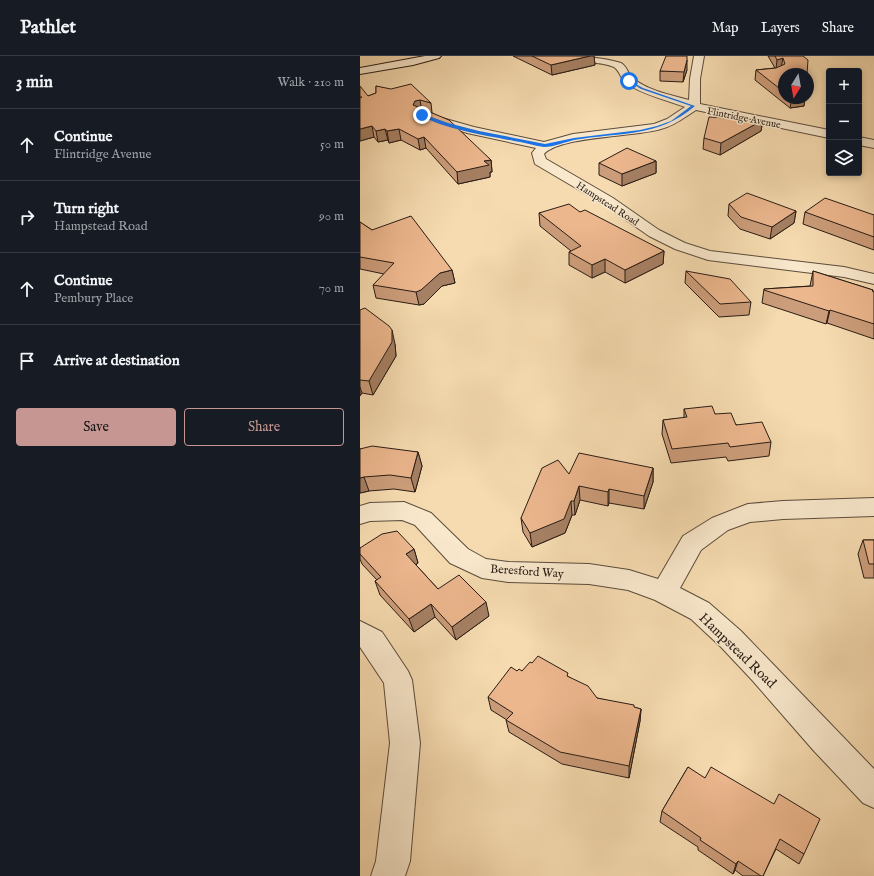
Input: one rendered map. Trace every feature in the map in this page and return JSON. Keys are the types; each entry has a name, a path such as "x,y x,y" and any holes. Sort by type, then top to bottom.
{"street":[{"path":"360,71 413,62 436,56"},
{"name":"Flintridge Avenue","path":"552,56 602,61 617,65 621,68 629,81 642,88 694,106 826,133"},
{"path":"422,115 447,124 545,146 574,139 640,131 658,127 672,121 694,106 695,79 699,56"},
{"path":"862,142 874,144"},
{"name":"Hampstead Road","path":"545,146 538,154 540,161 608,201 654,233 680,246 708,255 844,272 874,279"},
{"path":"664,592 692,543 720,524 748,513 783,510 874,507"},
{"name":"Beresford Way","path":"360,515 370,512 404,511 423,519 459,556 482,568 508,572 596,575 629,580 664,592"},
{"name":"Hampstead Road","path":"664,592 700,611 731,639 874,792"},
{"path":"360,633 372,640 398,680 405,743 393,861 388,876"}],"building":[{"path":"532,56 590,56 551,65"},
{"path":"666,56 687,56 684,72 660,71"},
{"path":"775,56 803,56 808,60 807,68 778,68 778,87 756,70 776,68 785,64 783,58 777,60"},
{"path":"411,84 431,103 420,100 415,101 413,105 449,120 491,160 484,161 489,165 457,172 424,137 418,139 399,129 387,131 385,129 376,131 372,126 360,129 360,98 362,97 360,97 360,86 368,96 376,93 376,86 391,89"},
{"path":"709,117 763,120 721,143 704,138"},
{"path":"627,148 656,161 622,174 599,163"},
{"path":"747,193 796,211 772,227 741,217 729,204"},
{"path":"825,198 874,215 874,237 805,212"},
{"path":"569,204 580,212 585,210 664,251 625,270 605,259 592,265 569,252 581,246 539,213"},
{"path":"411,216 452,270 440,273 421,290 416,292 373,285 394,263 360,257 360,222 372,230"},
{"path":"686,271 730,279 751,302 720,304"},
{"path":"813,271 873,290 874,324 764,290 813,286"},
{"path":"365,308 389,326 392,330 392,342 369,381 360,380 360,310"},
{"path":"712,406 715,414 731,413 736,425 762,422 771,442 730,447 728,443 672,449 663,420 687,417 684,409"},
{"path":"372,446 418,452 411,478 390,475 360,478 360,449"},
{"path":"579,453 653,468 644,496 609,489 608,492 579,486 574,501 571,501 564,519 530,533 521,518 542,468 558,460 569,474"},
{"path":"397,531 414,549 406,554 438,589 459,575 486,602 452,627 431,604 409,619 375,581 381,577 360,554 360,548 382,534"},
{"path":"863,540 874,540 874,564 869,564"},
{"path":"538,656 568,673 567,676 588,686 597,698 634,705 634,707 641,709 629,766 560,752 506,720 513,713 488,697 511,667 517,671 519,669 522,671"},
{"path":"688,767 705,778 711,767 774,804 779,794 820,819 804,854 780,839 763,876 761,876 738,861 736,864 700,840 701,838 662,811"}],"route":[{"path":"422,115 447,124 545,146 574,139 640,131 658,127 672,121 694,106 666,98 629,81"}]}
